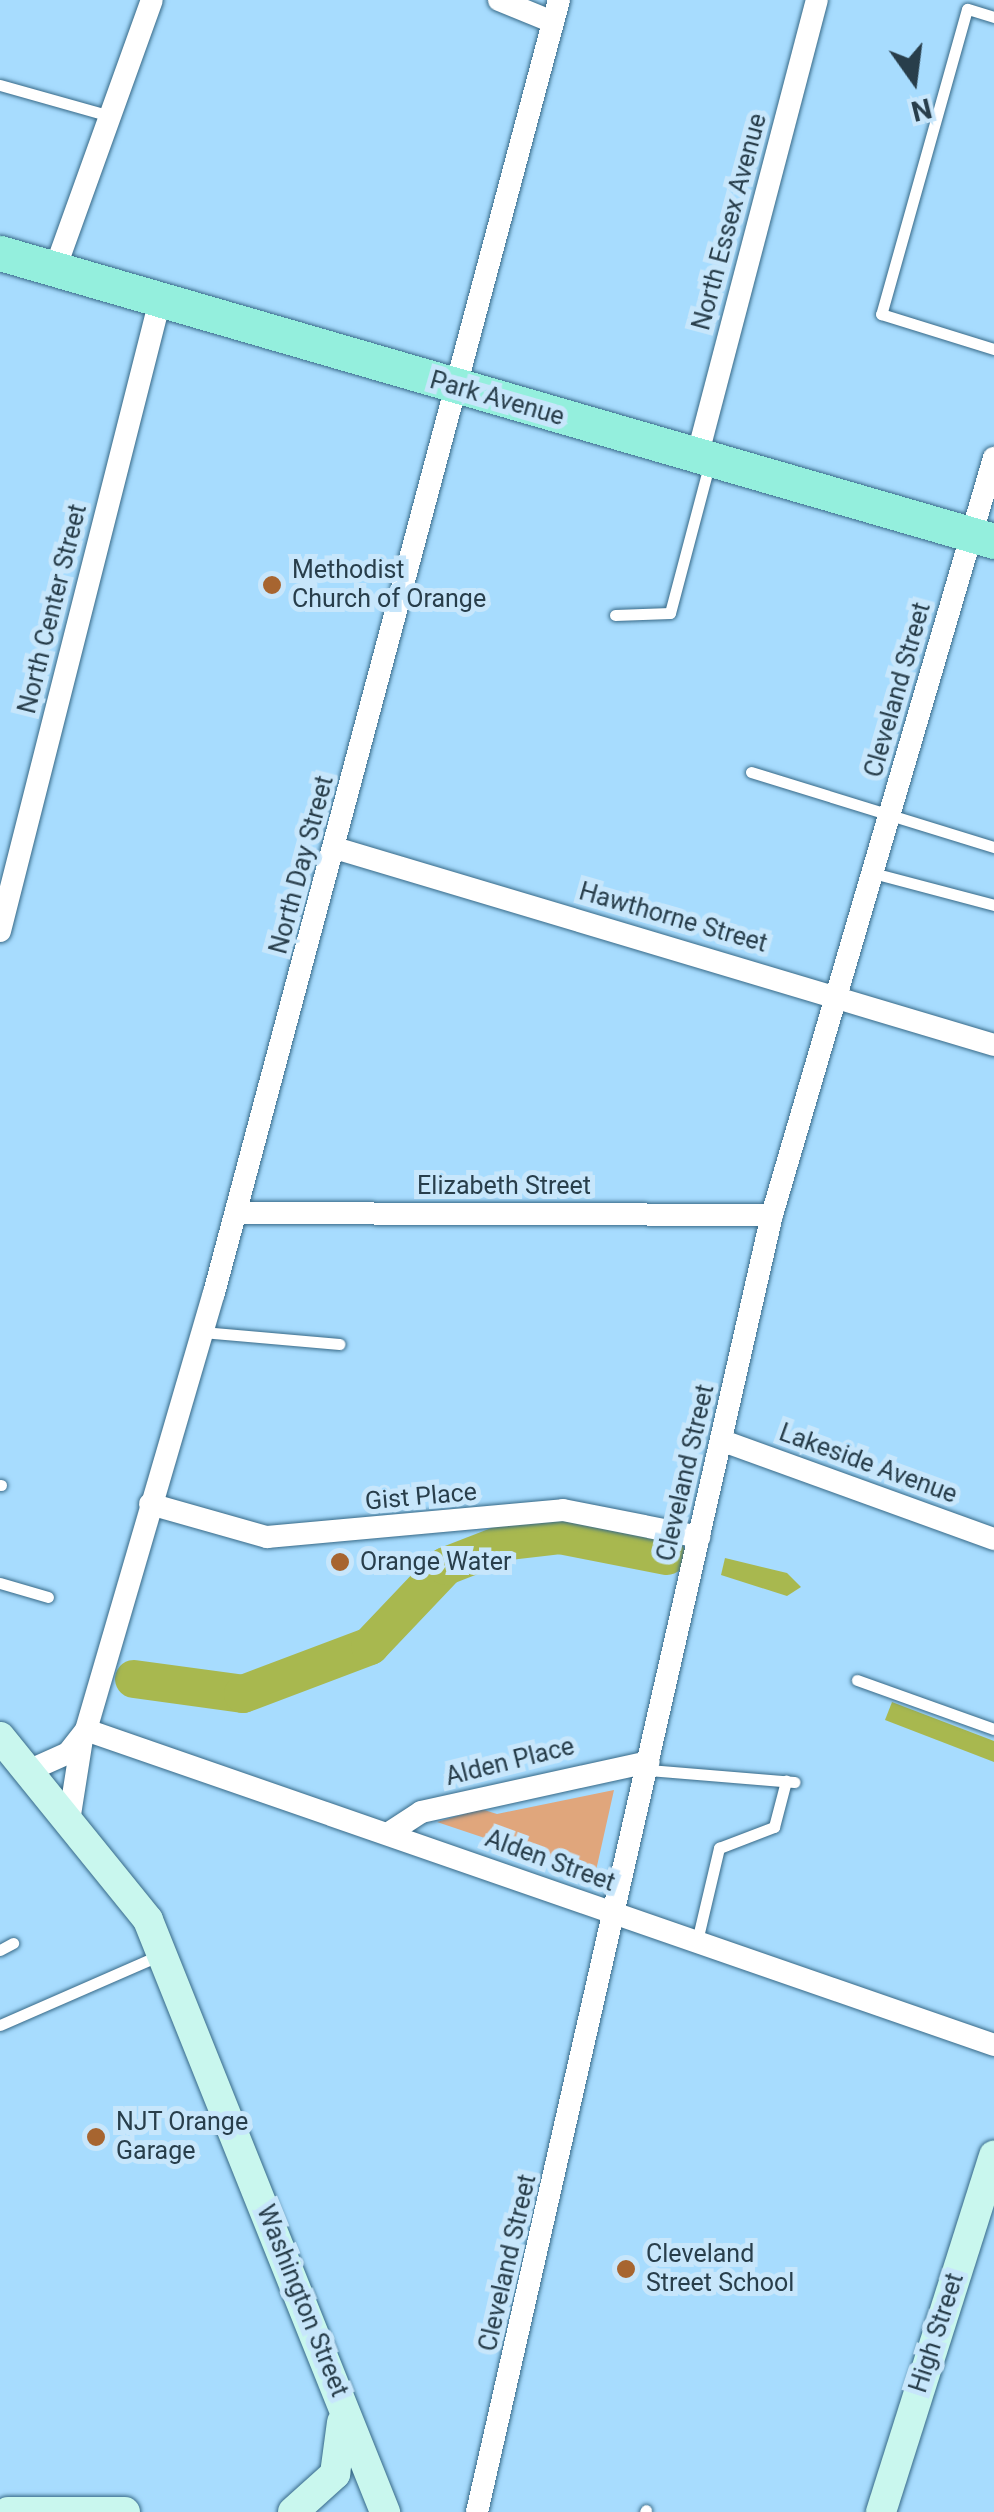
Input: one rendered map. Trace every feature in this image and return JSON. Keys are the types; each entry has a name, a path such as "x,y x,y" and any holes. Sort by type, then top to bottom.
{"main road":[{"name":"Park Avenue","path":"0,253 982,538"},
{"name":"Washington Street","path":"0,1736 148,1920 385,2512"},
{"path":"0,1784 28,1771"},
{"name":"High Street","path":"880,2512 994,2154"},
{"path":"294,2512 328,2484 344,2454 333,2380"},
{"path":"8,2512 125,2512"}],"street":[{"path":"55,269 152,0"},
{"path":"499,0 556,11"},
{"name":"North Essex Avenue","path":"704,459 817,0"},
{"name":"North Day Street","path":"69,1821 84,1735 236,1213 556,11"},
{"name":"North Center Street","path":"0,931 160,300"},
{"name":"Cleveland Street","path":"477,2512 617,1914 772,1214 890,816 982,538 994,458"},
{"name":"Hawthorne Street","path":"335,848 838,995 994,1045"},
{"name":"Elizabeth Street","path":"236,1213 772,1214"},
{"name":"Lakeside Avenue","path":"723,1441 994,1539"},
{"name":"Gist Place","path":"150,1504 266,1537 563,1510 699,1537"},
{"path":"28,1771 84,1735"},
{"name":"Alden Street","path":"84,1735 389,1832 994,2045"},
{"name":"Alden Place","path":"389,1832 436,1808 649,1766"}],"lane":[{"path":"994,17 967,10 881,314 994,349"},
{"path":"0,85 110,116"},
{"path":"616,615 670,612 704,459"},
{"path":"752,772 994,847"},
{"path":"873,873 994,905"},
{"path":"202,1332 338,1344"},
{"path":"0,1583 48,1597"},
{"path":"857,1680 994,1729"},
{"path":"649,1766 791,1781 774,1827 719,1848 697,1941"},
{"path":"0,1950 13,1943"},
{"path":"0,2026 162,1954"}],"shaded area":[{"path":"725,1558 787,1573 801,1587 787,1596 721,1575"},
{"path":"892,1702 994,1741 994,1762 885,1720"},
{"path":"614,1790 595,1875 437,1822 481,1809 497,1814"}],"waterway":[{"path":"134,1679 243,1694 370,1646 446,1566 510,1541 560,1535 667,1556"}],"place":[{"name":"Methodist Church of Orange","path":"272,585"},
{"name":"Orange Water","path":"340,1562"},
{"name":"NJT Orange Garage","path":"96,2137"},
{"name":"Cleveland Street School","path":"626,2269"}]}
